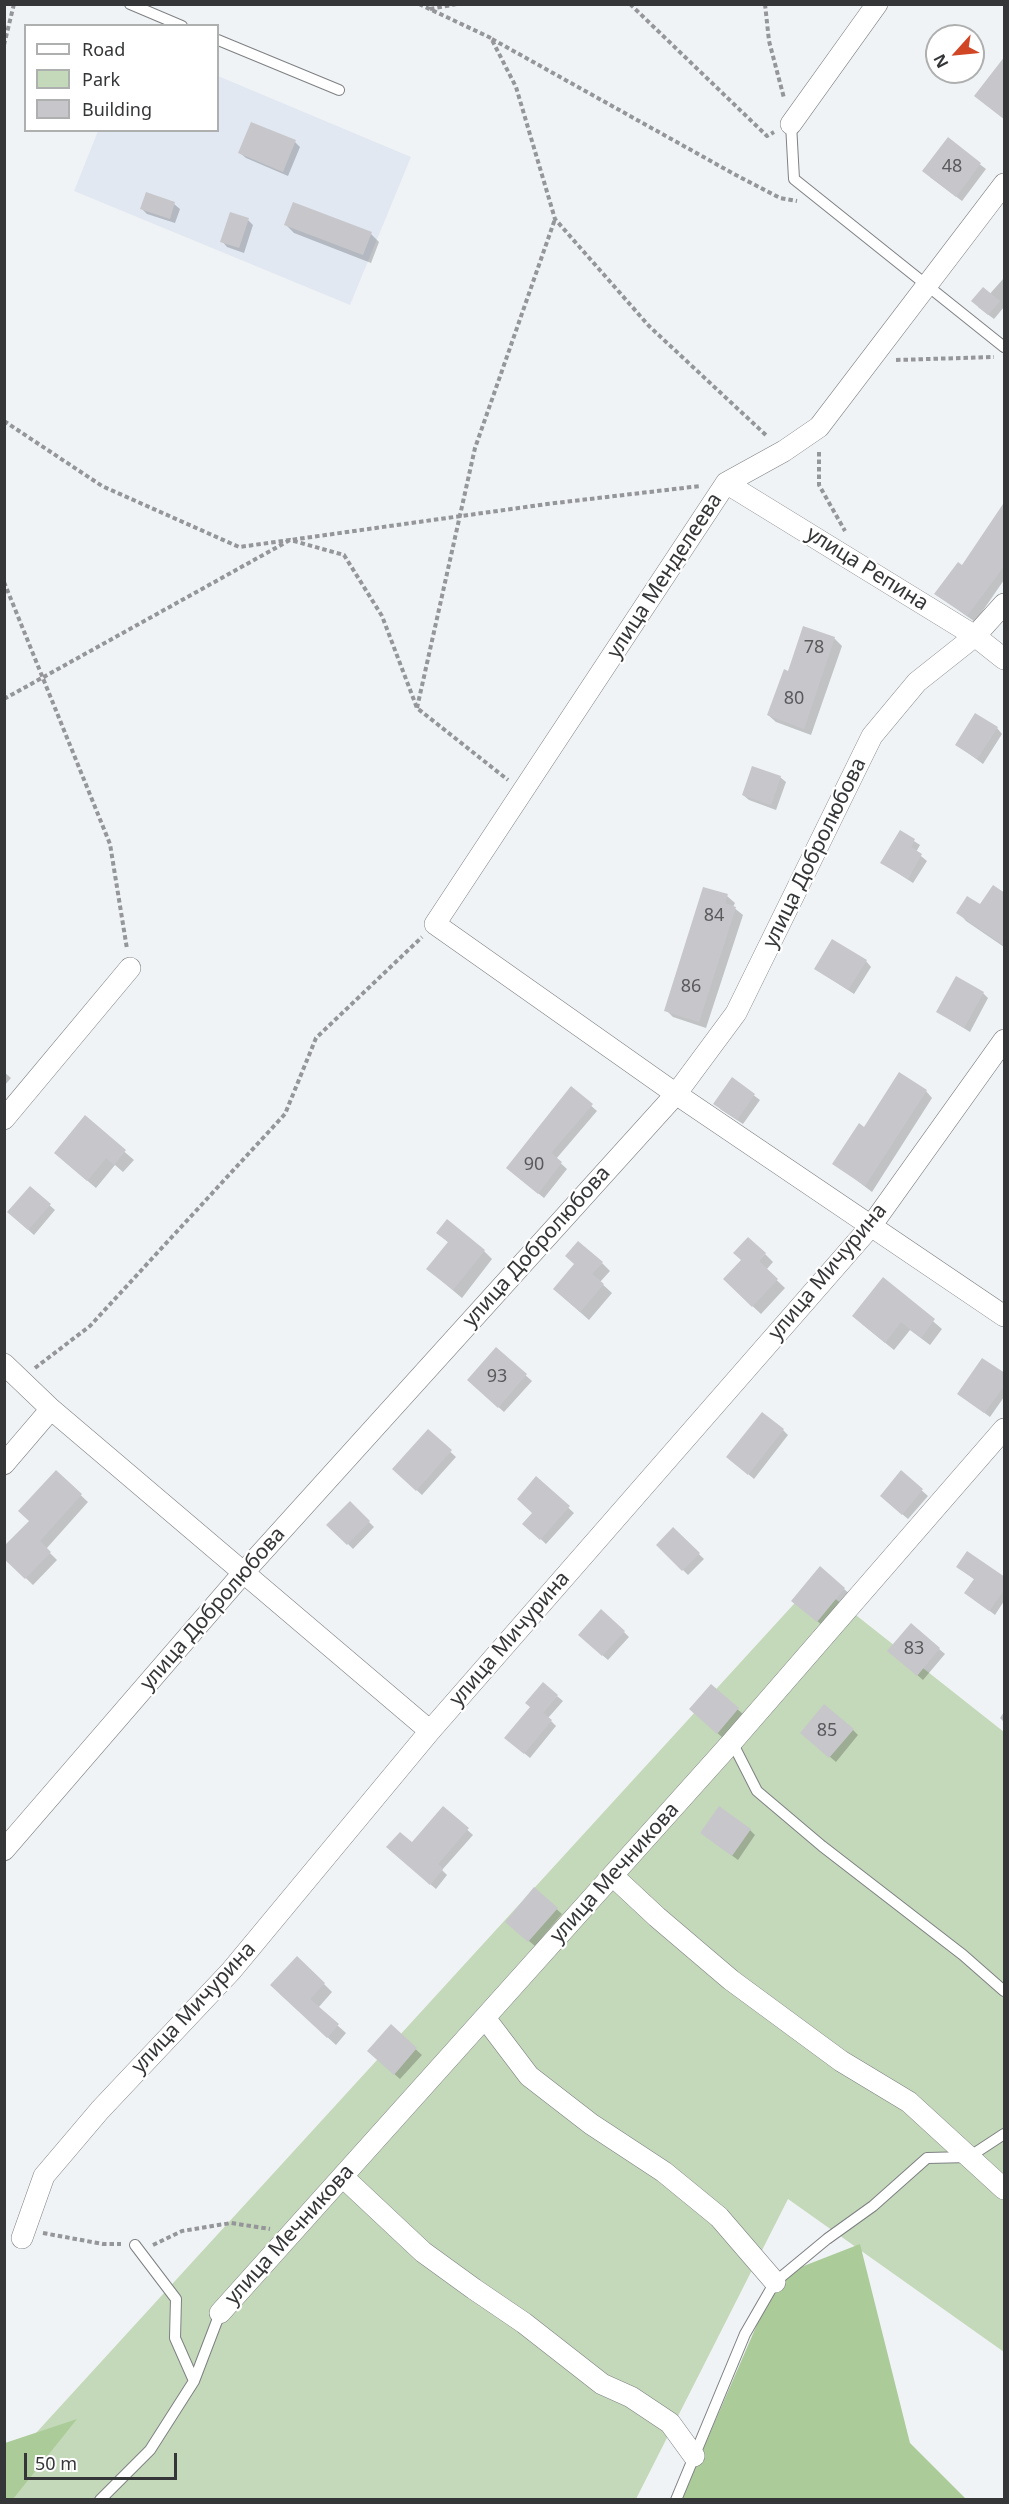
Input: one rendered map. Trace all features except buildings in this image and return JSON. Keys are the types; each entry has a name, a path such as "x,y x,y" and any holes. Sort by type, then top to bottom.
{"street":[{"path":"791,124 877,4"},
{"name":"улица Менделеева","path":"435,924 726,483 784,451 819,427 1005,184"},
{"name":"улица Репина","path":"726,483 975,636 1005,659"},
{"name":"улица Добролюбова","path":"4,1850 244,1572 676,1094 736,1013 872,736 917,682 975,636 1005,604"},
{"path":"435,924 676,1094 1005,1316"},
{"path":"4,1119 130,968"},
{"name":"улица Мичурина","path":"21,2238 44,2176 100,2110 231,1971 429,1731 870,1226 1005,1040"},
{"path":"4,1364 51,1409 429,1731"},
{"path":"4,1464 51,1409"},
{"name":"улица Мечникова","path":"220,2313 732,1742 1005,1429"},
{"path":"613,1875 657,1917 731,1980 841,2061 909,2102 1005,2189"},
{"path":"485,2018 530,2076 591,2124 664,2172 719,2217 775,2282"},
{"path":"343,2177 423,2252 524,2322 602,2384 631,2397 669,2423 694,2456"}],"lane":[{"path":"130,4 177,24"},
{"path":"219,40 339,90"},
{"path":"791,124 794,179 1005,347"},
{"path":"732,1742 757,1791 822,1846 963,1955 1005,1991"},
{"path":"676,2499 745,2334 775,2282 827,2239 873,2206 927,2158 969,2157 1005,2134"},
{"path":"135,2245 176,2299 175,2338 194,2381"},
{"path":"100,2499 150,2450 194,2381 220,2313"}],"path":[{"path":"4,45 14,4"},
{"path":"419,4 491,38 780,198 827,205"},
{"path":"429,9 457,4"},
{"path":"630,4 767,136 791,124 769,41 765,4"},
{"path":"491,38 516,87 555,219 649,326 784,451"},
{"path":"417,708 475,448 555,219"},
{"path":"871,360 1005,357"},
{"path":"4,421 102,486 239,548 460,516 726,483"},
{"path":"819,427 819,485 848,537"},
{"path":"4,699 290,540 344,555 382,616 417,708 523,792"},
{"path":"4,582 110,844 130,968"},
{"path":"20,1380 90,1326 285,1114 316,1038 435,924"}],"shaded area":[{"path":"219,76 411,157 350,305 74,191 98,132 219,132"}],"green space":[{"path":"814,1582 1004,1732 1004,2352 788,2199 636,2499 5,2499 4,2468"},
{"path":"860,2244 910,2443 966,2499 681,2500 778,2276"},
{"path":"77,2419 13,2499 5,2499 5,2443"}]}
